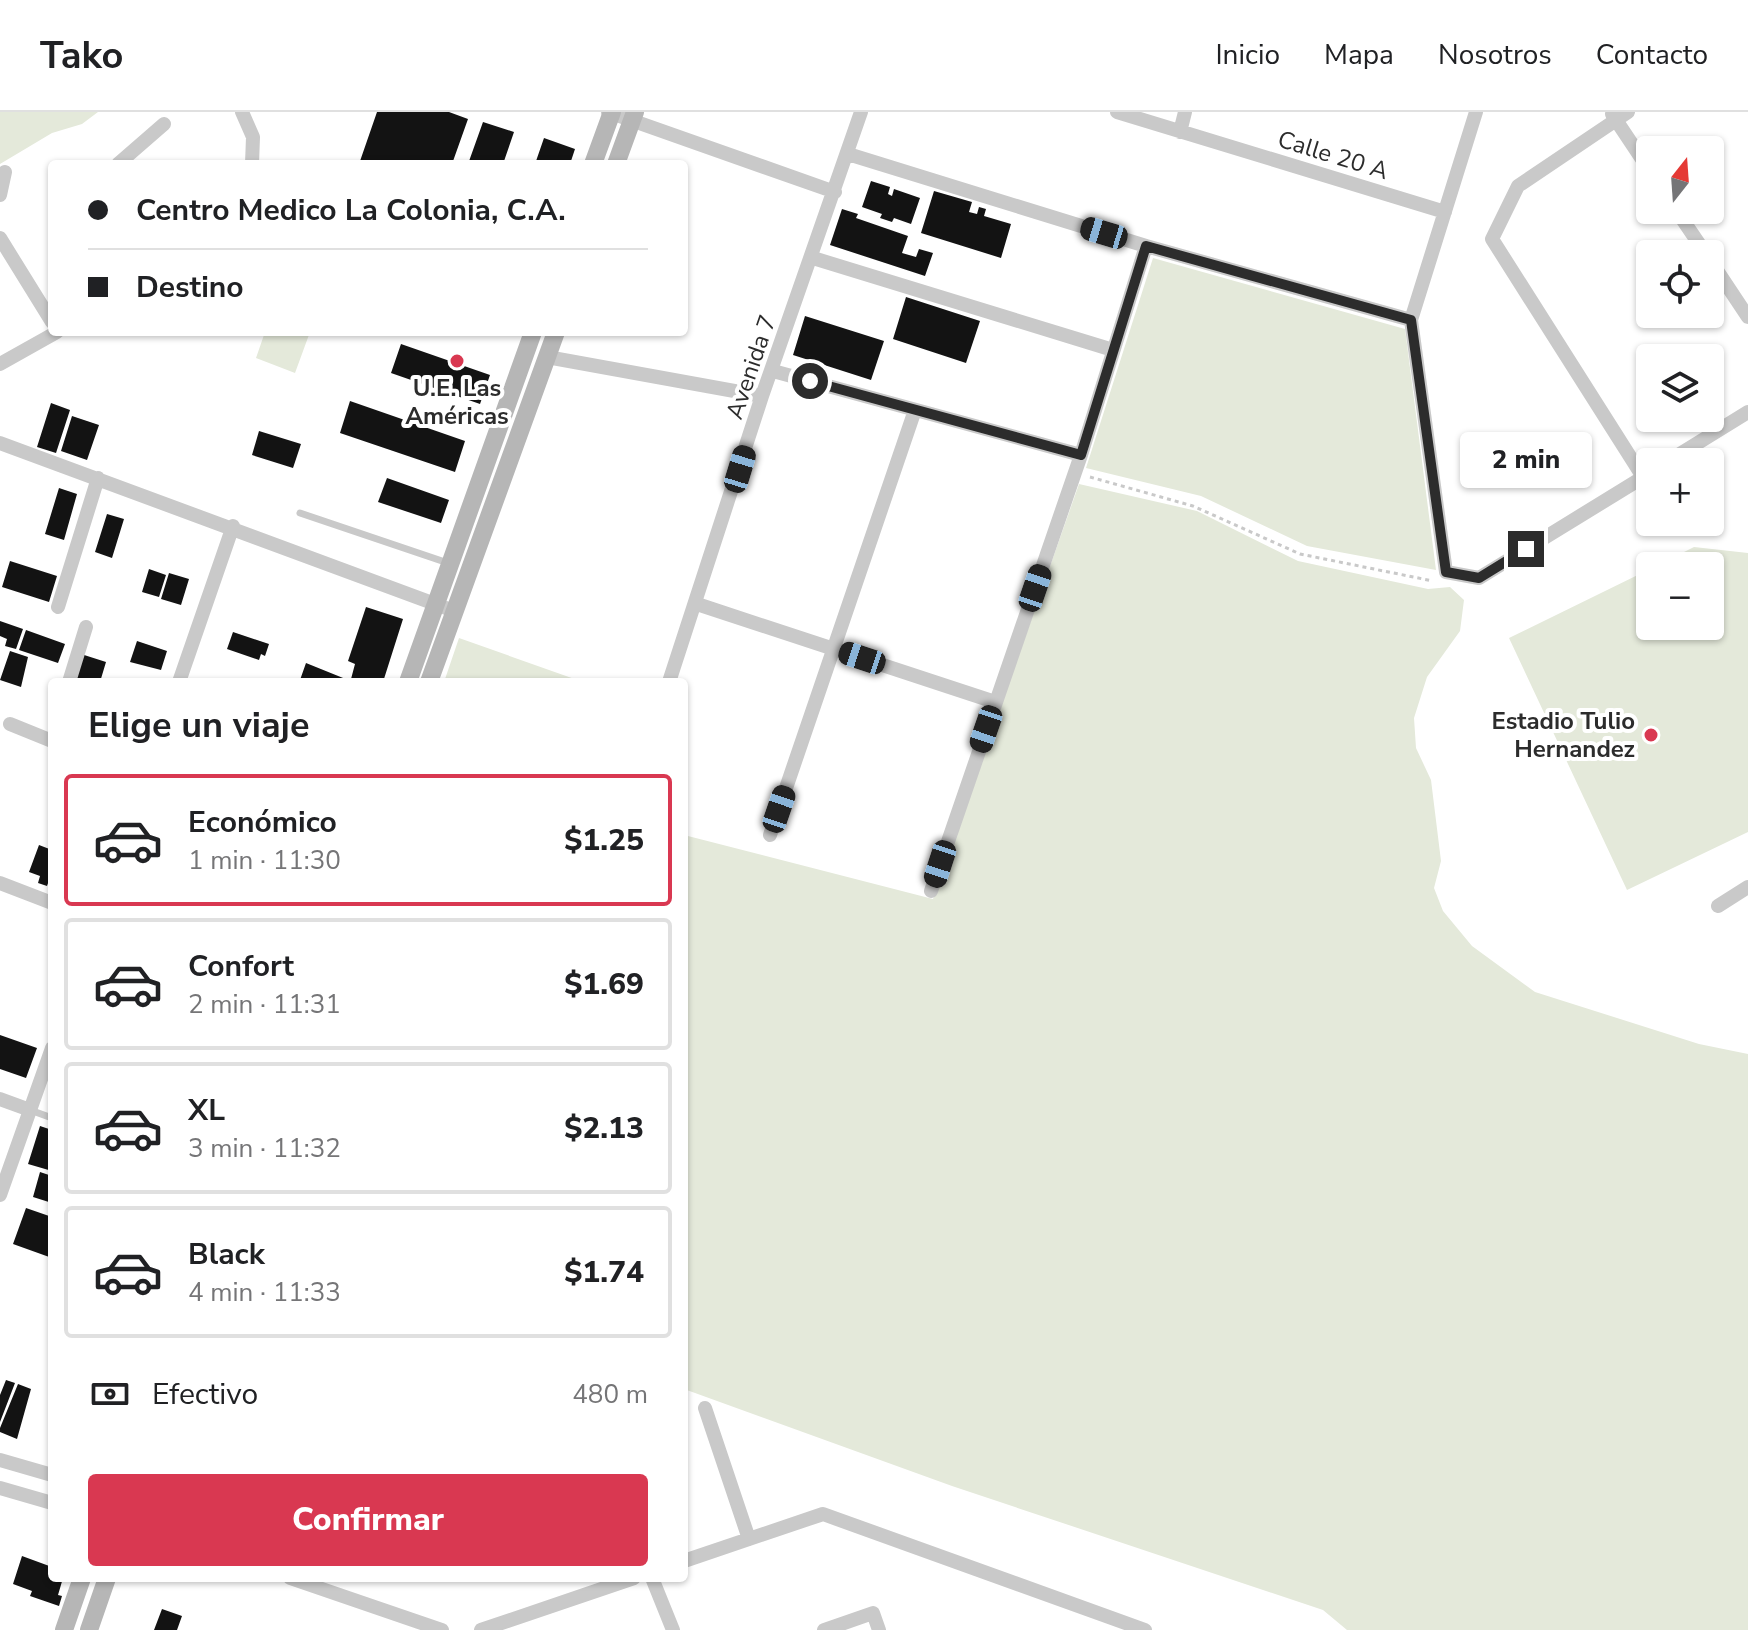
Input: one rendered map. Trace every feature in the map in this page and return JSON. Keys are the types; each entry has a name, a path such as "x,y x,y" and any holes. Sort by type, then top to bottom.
{"main road":[{"path":"594,160 610,112"},
{"path":"617,160 633,116"},
{"path":"409,678 532,336"},
{"path":"430,678 555,336"},
{"path":"64,1630 81,1582"},
{"path":"89,1630 106,1582"}],"street":[{"path":"242,112 253,137 252,160"},
{"path":"610,112 633,116 835,192"},
{"name":"Avenida 7","path":"670,678 697,604 762,396 813,258 861,112"},
{"name":"Calle 20 A","path":"1117,112 1445,212"},
{"path":"1180,132 1185,112"},
{"path":"1476,112 1411,320 1446,572 1479,578 1636,481"},
{"path":"1636,146 1618,115 1518,186 1492,239 1636,460"},
{"path":"123,160 164,124"},
{"path":"848,154 1146,246 1411,320"},
{"path":"0,195 5,172"},
{"path":"0,238 48,316"},
{"path":"931,891 1081,455 1146,246"},
{"path":"813,258 1113,350"},
{"path":"1724,281 1748,317"},
{"path":"0,364 50,336"},
{"path":"547,357 762,396"},
{"path":"773,371 1081,455"},
{"path":"770,835 915,410"},
{"path":"1690,448 1748,412"},
{"path":"0,443 233,526 454,611"},
{"path":"58,607 98,478"},
{"path":"180,678 233,526"},
{"path":"697,604 995,702"},
{"path":"70,678 86,627"},
{"path":"10,724 48,738"},
{"path":"0,883 48,901"},
{"path":"1718,906 1748,887"},
{"path":"0,1195 48,1059"},
{"path":"0,1099 30,1110"},
{"path":"705,1408 749,1539"},
{"path":"0,1460 48,1474"},
{"path":"0,1488 48,1502"},
{"path":"688,1560 823,1514 1145,1630"},
{"path":"309,1582 442,1630"},
{"path":"481,1630 622,1582"},
{"path":"654,1582 673,1630"},
{"path":"824,1630 873,1613 879,1630"}],"lane":[{"path":"300,513 450,564"},
{"path":"30,1110 48,1117"}],"path":[{"path":"1074,473 1193,506 1300,554 1433,581 1446,572"}],"shaded area":[{"path":"0,112 98,112 82,124 52,133 0,164"},
{"path":"1153,258 1405,329 1436,570 1307,546 1201,496 1086,468"},
{"path":"264,336 309,336 295,373 256,358"},
{"path":"1079,484 1197,511 1298,561 1428,589 1450,587 1464,600 1460,631 1427,677 1414,718 1416,748 1431,780 1441,861 1434,888 1443,911 1472,946 1535,992 1699,1044 1748,1054 1748,1630 1347,1630 1323,1610 952,1486 688,1390 688,836 933,899"},
{"name":"Estadio Tulio Hernandez","path":"1694,547 1748,553 1748,832 1627,890 1509,638 1636,576 1636,640 1724,640 1724,552 1684,552"},
{"path":"459,638 572,678 445,678"}],"building":[{"path":"377,112 449,112 468,119 453,160 360,160"},
{"path":"483,122 514,132 504,160 469,160"},
{"path":"544,138 575,149 571,160 536,160"},
{"path":"871,181 890,187 888,194 892,196 894,189 920,198 911,224 894,218 892,222 880,218 882,214 862,207"},
{"path":"934,191 972,202 969,212 977,214 979,207 986,209 984,216 1011,224 1001,258 921,233"},
{"path":"842,209 858,214 856,218 908,236 902,253 916,257 919,249 933,253 925,276 830,245"},
{"path":"906,297 980,321 966,363 893,339"},
{"path":"805,316 884,341 871,380 793,355"},
{"path":"401,344 490,375 480,404 391,373"},
{"path":"350,401 465,441 455,472 340,433"},
{"path":"51,403 70,410 56,453 37,447"},
{"path":"72,416 99,425 87,460 61,451"},
{"path":"259,431 301,444 293,468 252,455"},
{"path":"387,478 449,500 441,523 378,502"},
{"path":"59,488 77,494 64,540 45,534"},
{"path":"107,514 124,519 112,558 95,552"},
{"path":"10,561 57,576 49,602 2,587"},
{"path":"149,569 166,575 159,597 142,592"},
{"path":"169,573 189,579 181,605 161,599"},
{"path":"366,607 403,619 384,678 351,678 355,664 348,661"},
{"path":"0,621 23,629 16,649 5,646 7,639 0,636"},
{"path":"26,630 65,644 58,663 19,650"},
{"path":"233,632 269,644 265,656 261,654 259,660 227,649"},
{"path":"137,641 167,651 161,670 130,662"},
{"path":"10,651 28,657 21,687 0,680"},
{"path":"81,654 106,662 101,678 73,678"},
{"path":"306,663 343,678 301,678"},
{"path":"39,845 48,848 47,886 38,883 40,876 29,872"},
{"path":"0,1035 37,1048 26,1078 0,1069"},
{"path":"40,1126 48,1129 48,1170 28,1164"},
{"path":"40,1172 48,1175 48,1202 33,1197"},
{"path":"26,1208 48,1216 48,1257 13,1244"},
{"path":"6,1380 15,1383 0,1422 0,1395"},
{"path":"18,1384 31,1389 17,1439 0,1432 0,1428"},
{"path":"22,1556 48,1566 48,1582 62,1582 59,1606 30,1596 32,1591 13,1584"},
{"path":"162,1609 182,1616 177,1630 154,1630"}],"place":[{"name":"U.E. Las Américas","path":"457,361"},
{"name":"Estadio Tulio Hernandez","path":"1651,735"}],"route":[{"path":"810,381 1081,455 1146,246 1411,320 1428,421 1439,539 1446,572 1479,578 1526,549"}]}
